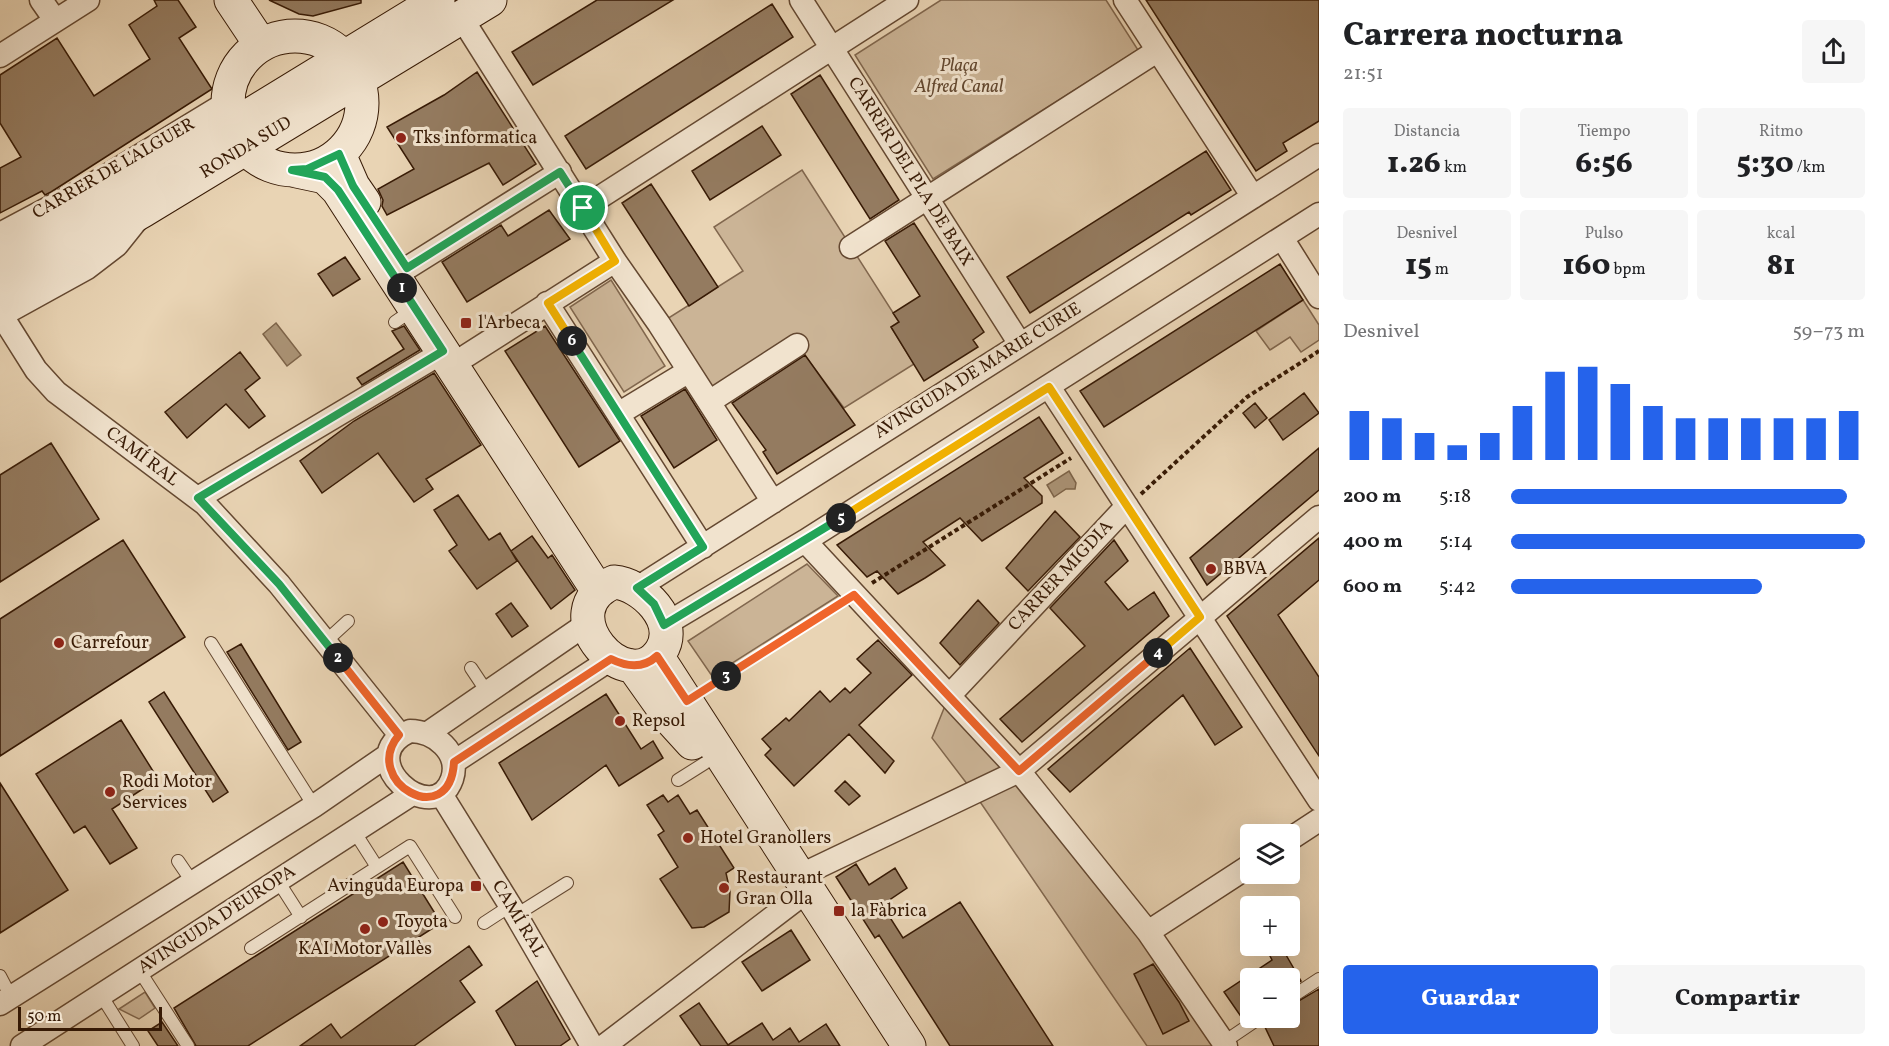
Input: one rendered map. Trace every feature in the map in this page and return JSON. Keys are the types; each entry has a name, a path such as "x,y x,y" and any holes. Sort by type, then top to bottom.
{"main road":[{"path":"231,0 261,45"},
{"name":"RONDA SUD","path":"0,261 235,126 351,70 449,9 490,0"},
{"path":"292,170 307,169 339,154 355,133 362,103 351,70 317,40 300,36 279,38 261,45 245,59 235,74 235,126 264,162 292,170 325,177 338,190 405,315 454,354"},
{"name":"RONDA SUD","path":"1,308 144,210 235,126"},
{"path":"339,154 353,186 407,268 454,354 616,587 654,604 641,651 672,720 686,733 705,763 909,1046"},
{"path":"616,587 592,599 588,623 596,642 641,651 687,701 887,1046"}],"street":[{"path":"41,0 55,20"},
{"path":"0,56 88,0"},
{"name":"CARRER DEL PLA DE BAIX","path":"801,0 1020,344"},
{"path":"583,208 907,0"},
{"path":"1125,0 1253,197"},
{"path":"449,9 560,172 615,261 773,502"},
{"path":"851,247 1157,51"},
{"name":"CARRER DE L'ALGUER","path":"0,234 90,186 235,126"},
{"name":"AVINGUDA DE MARIE CURIE","path":"616,587 703,547 1319,155"},
{"path":"407,268 560,172"},
{"path":"454,762 641,651 805,541 1319,214"},
{"path":"1282,238 1319,297"},
{"path":"198,498 548,303 615,261"},
{"path":"548,303 703,547"},
{"name":"CAMÍ RAL","path":"1,308 36,370 56,392 198,498 279,584 399,735"},
{"path":"709,402 797,345"},
{"path":"618,414 689,371"},
{"path":"1049,387 1319,800"},
{"name":"CARRER MIGDIA","path":"949,696 1127,506"},
{"path":"604,1046 796,888 1019,771 1319,517"},
{"path":"805,541 1019,771 1148,932 1225,1044"},
{"path":"428,733 588,623"},
{"path":"410,731 428,733 448,750 454,762 452,779 441,794 431,797 412,794 396,779 388,763 391,745 399,735 410,731"},
{"path":"6,1000 314,806 388,755"},
{"name":"AVINGUDA D'EUROPA","path":"22,1046 412,794"},
{"name":"CAMÍ RAL","path":"441,794 513,910 592,1046"},
{"path":"1300,832 1319,820"},
{"path":"1148,932 1240,872"}],"lane":[{"path":"325,642 348,621"},
{"path":"211,643 314,806"},
{"path":"471,668 487,692"},
{"path":"678,780 705,763"},
{"path":"354,831 377,867"},
{"path":"251,948 410,846 455,917"},
{"path":"178,861 193,883"},
{"path":"278,881 301,917"},
{"path":"484,922 567,883"},
{"path":"139,970 188,1046"},
{"path":"0,976 6,1000"},
{"path":"1300,991 1319,979"},
{"path":"101,995 133,1046"},
{"path":"1225,1044 1246,1028"}],"path":[{"name":"CARRER MIGDIA","path":"1127,506 1247,397 1319,351"},
{"path":"687,701 1088,447"}],"green space":[{"name":"Plaça Alfred Canal","path":"941,0 1106,0 1138,50 933,179 855,55"},
{"path":"802,170 899,322 891,327 914,364 844,408 797,345 705,396 659,324 743,271 714,227"},
{"path":"611,280 665,366 624,392 570,307"},
{"path":"1303,300 1319,325 1319,340 1301,352 1290,337 1270,350 1256,331"},
{"path":"807,564 838,596 712,676 688,641"},
{"path":"949,696 1226,1046 1147,1046 974,793 932,738"},
{"path":"145,992 155,1008 139,1019 119,1009"}],"shaded area":[{"path":"276,323 301,355 287,366 263,334"},
{"path":"1069,471 1076,483 1075,489 1066,489 1054,497 1047,485"}],"building":[{"path":"154,0 178,0 196,27 179,38 212,89 51,192 45,195 42,191 0,213 0,168 21,157 0,123 0,75 57,38 94,96 150,59 129,25 157,6"},
{"path":"269,0 361,0 361,3 313,16 299,14"},
{"path":"597,0 673,0 533,85 512,52"},
{"path":"1146,0 1319,0 1319,121 1283,143 1287,151 1256,171"},
{"path":"772,4 793,37 586,169 565,136"},
{"path":"477,72 536,164 503,185 489,163 387,215 378,189 414,169 387,127 444,95"},
{"path":"820,75 899,200 870,219 791,94"},
{"path":"762,126 781,155 710,200 692,171"},
{"path":"1206,151 1231,190 1191,215 1189,212 1030,313 1007,277"},
{"path":"651,184 718,287 689,306 622,203"},
{"path":"549,210 570,239 467,302 442,262 501,225 508,236"},
{"path":"914,223 984,332 973,340 978,347 924,381 891,327 899,322 893,313 920,296 885,241"},
{"path":"345,257 360,279 333,296 318,274"},
{"path":"1280,264 1303,300 1104,427 1080,391"},
{"path":"404,326 420,350 362,385 357,378 404,349 392,331"},
{"path":"545,326 620,441 579,467 505,351"},
{"path":"240,352 260,378 245,390 265,416 249,428 226,404 187,438 165,412"},
{"path":"805,355 855,425 777,474 763,452 766,450 732,403"},
{"path":"434,373 481,445 426,479 433,489 414,502 378,453 322,493 300,461 354,421"},
{"path":"685,389 717,440 674,468 641,416"},
{"path":"1304,393 1319,413 1283,440 1269,420"},
{"path":"1255,403 1267,418 1255,428 1243,413"},
{"path":"1039,417 1063,453 1024,478 1042,496 1042,503 982,541 960,518 923,542 945,565 925,578 898,594 877,571 867,577 837,545"},
{"path":"51,443 99,519 0,582 0,475"},
{"path":"1319,448 1319,490 1207,585 1190,558"},
{"path":"458,495 489,540 500,533 517,561 477,589 449,551 457,545 434,510"},
{"path":"1055,511 1080,537 1028,591 1006,568"},
{"path":"532,536 548,558 552,555 575,590 551,609 511,551"},
{"path":"1319,538 1319,580 1278,615 1319,677 1319,756 1227,616"},
{"path":"123,540 185,637 0,756 0,619"},
{"path":"1114,540 1128,561 1105,582 1128,610 1154,592 1169,616 1022,742 1000,719 1085,646 1050,608"},
{"path":"978,600 999,623 960,665 940,643"},
{"path":"511,603 528,626 512,637 496,614"},
{"path":"878,640 912,675 859,725 894,761 885,773 849,734 794,786 765,755 771,749 762,739 786,718 789,721 820,691 830,702 845,688 850,693 871,673 857,659"},
{"path":"241,644 301,742 288,750 227,652"},
{"path":"1190,648 1242,727 1215,745 1183,695 1070,792 1048,769"},
{"path":"164,692 228,792 213,802 149,702"},
{"path":"606,694 641,749 653,741 663,758 619,786 606,765 532,820 499,763"},
{"path":"121,720 158,779 112,809 137,848 110,864 85,826 74,833 36,774"},
{"path":"845,781 860,796 849,805 835,791"},
{"path":"0,783 68,890 0,933"},
{"path":"663,795 668,802 678,795 690,814 697,810 734,868 726,873 730,891 729,912 704,927 692,928 660,879 678,867 658,835 664,831 647,805"},
{"path":"403,862 441,923 248,1046 196,1046 174,1008"},
{"path":"856,864 869,885 895,868 907,888 882,905 903,938 960,902 1053,1046 950,1046 879,935 875,938 836,877"},
{"path":"791,930 810,960 762,991 742,962"},
{"path":"469,946 482,965 460,981 475,1002 414,1046 300,1046 331,1024 341,1038"},
{"path":"1270,956 1287,956 1294,968 1260,968 1272,960"},
{"path":"1153,964 1189,1021 1163,1034 1134,974"},
{"path":"537,981 570,1039 560,1046 516,1046 496,1011"},
{"path":"1240,981 1240,1015 1224,992"},
{"path":"1319,989 1319,1046 1274,1046 1265,1028 1300,1028 1300,1000"},
{"path":"699,1003 728,1045 762,1023 773,1040 790,1028 799,1042 826,1024 840,1046 701,1046 680,1016"},
{"path":"162,1022 178,1046 158,1046 148,1031"}],"place":[{"name":"Tks informatica","path":"401,138"},
{"name":"l'Arbeca","path":"466,323"},
{"name":"BBVA","path":"1211,569"},
{"name":"Carrefour","path":"59,643"},
{"name":"Repsol","path":"620,721"},
{"name":"Rodi Motor Services","path":"110,792"},
{"name":"Hotel Granollers","path":"688,838"},
{"name":"Avinguda Europa","path":"476,886"},
{"name":"Restaurant Gran Olla","path":"724,888"},
{"name":"la Fàbrica","path":"839,911"},
{"name":"Toyota","path":"383,922"},
{"name":"KAI Motor Vallès","path":"365,929"}],"route":[{"path":"339,154 353,186 407,268 560,172 583,208 615,261 605,265 548,303 703,547 637,588 654,604 664,625 805,541 1049,387 1200,617 1019,771 854,595 687,701 657,656 650,662 633,666 611,659 454,762 452,779 441,794 431,797 412,794 396,779 388,763 391,745 399,735 279,584 198,498 443,351 338,190 325,177 292,170 307,169 339,154"}]}
